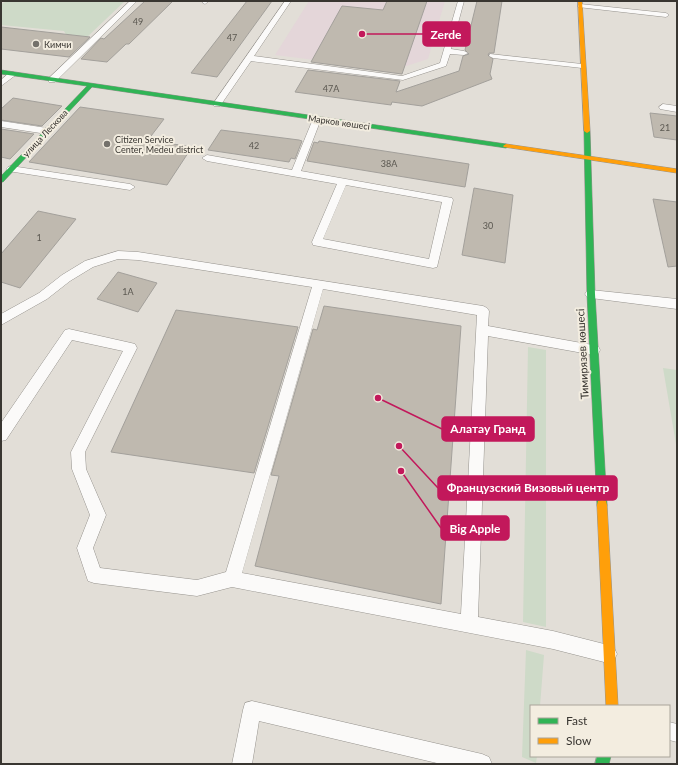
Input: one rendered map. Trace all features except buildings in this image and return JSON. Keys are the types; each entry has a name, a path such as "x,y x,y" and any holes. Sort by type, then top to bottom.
{"street":[{"name":"Тимирязев көшесі","path":"580,4 588,159 591,294 608,654 612,705"},
{"name":"Марков көшесі","path":"1,72 677,172"},
{"name":"улица Лескова","path":"1,180 90,86"}],"lane":[{"path":"52,80 134,1"},
{"path":"217,104 288,1"},
{"path":"248,58 403,78 443,64 461,1"},
{"path":"580,4 666,14"},
{"path":"447,51 464,53"},
{"path":"493,56 582,66"},
{"path":"1,84 13,74"},
{"path":"663,107 677,109"},
{"path":"296,173 317,119"},
{"path":"1,124 47,131"},
{"path":"207,158 343,181 448,200 433,264 317,242 343,181"},
{"path":"11,169 130,188"},
{"path":"1,320 43,296 66,278 89,264 118,255 146,257 482,311 469,624"},
{"path":"232,579 319,284"},
{"path":"591,294 677,304"},
{"path":"481,330 594,350"},
{"path":"1,435 69,334 131,348 78,452 78,470 98,515 85,548 94,575 196,588 232,579 553,640 608,654"},
{"path":"242,764 252,710 472,763"}],"shaded area":[{"path":"309,1 445,1 428,59 394,70 275,55"}],"green space":[{"path":"7,1 125,1 85,39 69,40 64,31 1,25 1,4"},
{"path":"528,347 546,350 546,627 523,622"},
{"path":"663,368 677,370 677,450"},
{"path":"526,650 544,655 540,705 530,705 530,757 537,757 536,763 522,757"}],"traffic: fast":[{"path":"1,72 506,146"},
{"path":"1,180 90,86"},
{"path":"587,131 591,294 602,505"},
{"path":"602,764 604,757"}],"traffic: slow":[{"path":"580,1 587,131"},
{"path":"506,146 677,171"},
{"path":"602,505 612,705"}],"place":[{"name":"Zerde","path":"362,34"},
{"name":"Кимчи","path":"36,44"},
{"name":"Citizen Service Center, Medeu district","path":"107,144"},
{"name":"Алатау Гранд","path":"378,398"},
{"name":"Французский Визовый центр","path":"399,446"},
{"name":"Big Apple","path":"401,471"}]}
